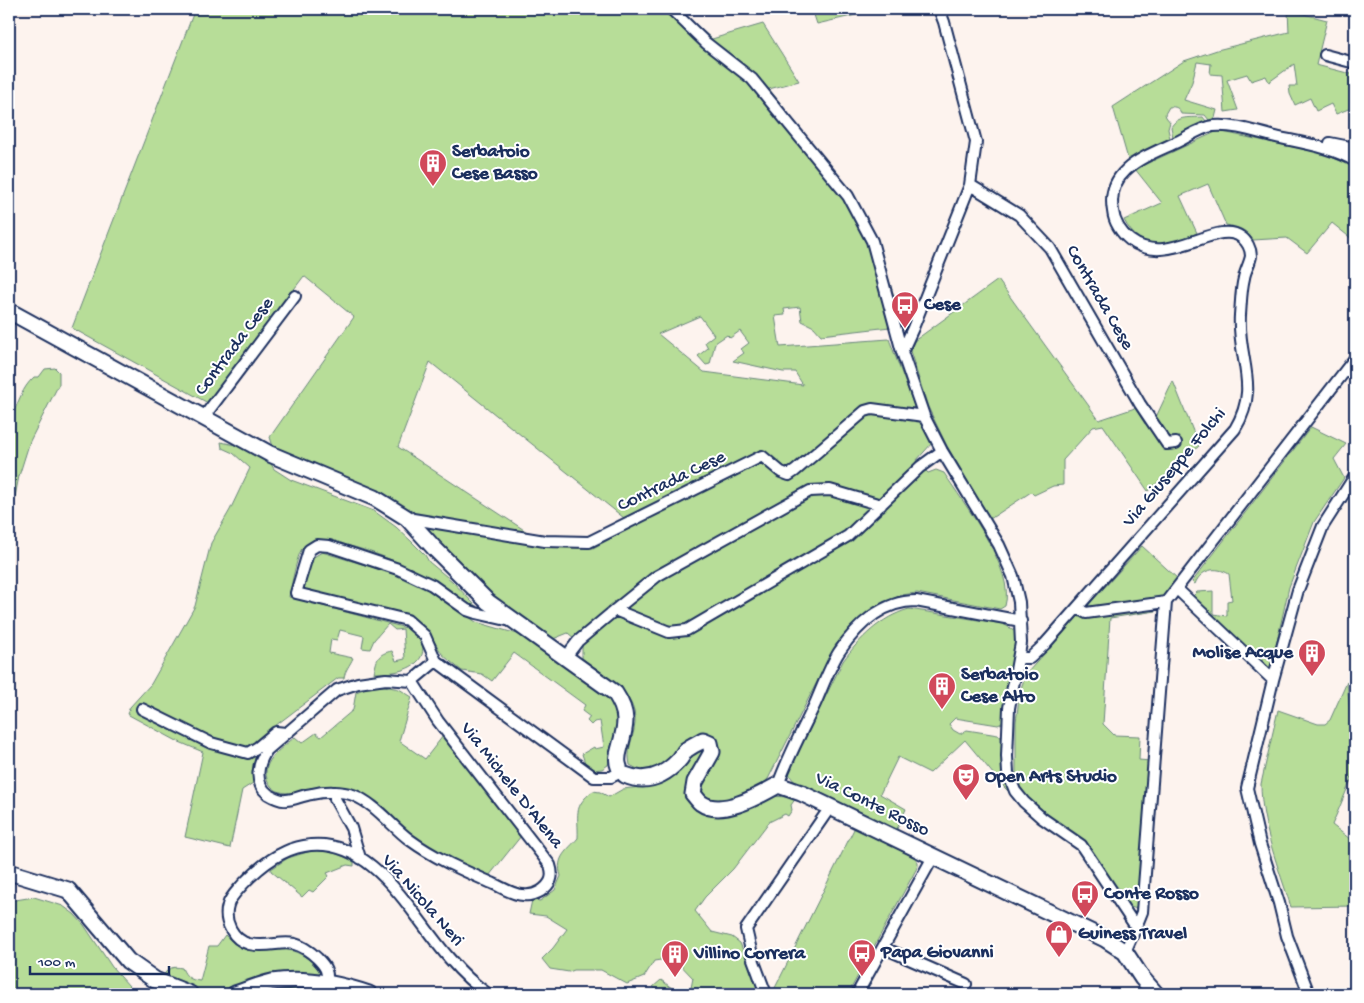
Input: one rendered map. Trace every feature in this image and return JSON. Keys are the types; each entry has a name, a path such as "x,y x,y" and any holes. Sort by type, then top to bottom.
{"street":[{"path":"671,9 706,43 752,78 848,196 872,241 902,352 924,416 942,451 999,545 1013,576 1021,621 1021,642 1020,658 1009,708 1008,774 1015,791 1024,802 1042,818 1081,845 1136,927"},
{"path":"902,352 914,328 970,185 976,142 939,9"},
{"path":"1324,55 1355,63"},
{"name":"Via Giuseppe Folchi","path":"1020,658 1030,658 1045,644 1235,429 1246,407 1248,391 1239,318 1244,277 1251,256 1248,244 1241,236 1232,232 1174,248 1159,250 1136,244 1125,236 1117,225 1112,211 1112,196 1115,185 1123,173 1135,162 1210,126 1238,128 1339,149 1355,160"},
{"path":"1339,149 1355,148"},
{"name":"Contrada Cese","path":"970,185 1020,215 1050,248 1140,404 1167,444 1176,443"},
{"name":"Contrada Cese","path":"203,418 295,296"},
{"path":"9,310 270,454 376,498 407,518 434,549 488,602 615,694 622,704 626,722 617,757 620,772"},
{"path":"1125,952 1142,912 1166,602 1355,358"},
{"name":"Contrada Cese","path":"407,518 545,542 589,542 762,456 781,472 789,475 865,410 872,409 924,416"},
{"path":"616,610 668,632 687,630 848,536 920,467 942,451"},
{"path":"1309,994 1287,936 1279,903 1260,844 1247,788 1273,680 1301,580 1323,526 1355,476"},
{"path":"565,658 578,640 657,576 810,491 830,490 881,505"},
{"path":"514,622 476,614 467,610 432,586 398,569 329,546 317,544 309,550 296,593 407,620 425,636 436,660 594,777 611,777 620,772"},
{"path":"1177,589 1273,680"},
{"path":"620,772 633,779 648,780 660,775 678,760 687,749 704,740 710,743 712,752 695,782 693,794 701,803 710,807 731,807 761,795 778,785 786,762 839,652 868,619 891,604 916,601 1021,621"},
{"path":"1077,608 1086,613 1166,602"},
{"path":"360,858 351,828 335,799 335,792 313,793 286,801 275,798 267,793 261,785 258,774 260,760 286,733 337,690 358,683 386,679 412,681 436,660"},
{"name":"Via Michele D'Alena","path":"335,792 351,794 364,800 410,840 440,860 522,896 538,892 548,886 553,872 550,865 438,721 412,681"},
{"path":"142,709 211,743 248,753 276,732 286,733"},
{"name":"Via Conte Rosso","path":"778,785 830,806 1105,939 1125,952 1142,978 1156,994"},
{"path":"766,994 753,959 746,930 830,806"},
{"name":"Via Nicola Neri","path":"328,984 328,972 321,962 303,946 293,943 247,944 238,939 229,928 227,918 228,905 235,893 260,867 280,854 313,844 343,848 375,869 411,908 448,958 472,982 488,994"},
{"path":"857,994 933,857"},
{"path":"9,872 68,890 128,961 155,980 190,994"},
{"path":"884,948 966,984"},
{"path":"235,994 259,990 272,982 291,980 351,988 369,994"}],"green space":[{"path":"195,9 678,9 712,39 763,24 799,81 769,89 855,197 876,240 903,324 821,335 814,327 802,321 800,307 784,309 785,315 775,316 780,347 889,339 917,414 865,405 794,466 786,468 763,450 624,518 430,362 398,447 550,547 593,548 757,461 762,462 790,482 866,417 873,414 919,421 932,443 916,461 928,473 936,470 944,473 975,519 996,556 1003,574 1006,591 1005,606 1000,609 917,593 901,595 870,610 836,644 768,779 754,790 736,798 718,801 709,800 701,796 699,788 718,758 717,746 680,749 650,772 641,771 630,765 629,751 635,718 632,707 627,697 611,679 582,658 582,645 568,633 553,639 500,602 422,526 274,450 270,437 354,317 304,276 208,403 72,328","holes":["700,316 714,335 705,342 708,348 698,356 706,365 710,364 715,343 727,335 730,338 740,331 749,343 741,349 744,353 733,361 783,372 795,372 803,385 704,372 658,334"]},
{"path":"812,9 882,9 817,24"},
{"path":"1288,10 1327,20 1316,65 1355,75 1355,117 1351,108 1336,114 1331,104 1316,111 1310,98 1295,105 1289,86 1297,86 1294,64 1269,82 1266,76 1251,81 1247,74 1227,80 1238,110 1225,112 1222,75 1210,74 1211,64 1197,62 1192,82 1184,100 1217,110 1215,118 1209,120 1205,115 1181,114 1177,108 1169,107 1165,114 1170,122 1168,129 1170,138 1128,159 1113,107 1184,61 1217,50 1289,32"},
{"path":"1203,117 1206,121 1173,137 1171,127 1177,121 1185,118"},
{"path":"1218,131 1321,153 1347,163 1355,170 1355,237 1353,240 1332,223 1307,253 1287,238 1253,240 1248,233 1241,229 1226,225 1208,184 1180,196 1197,233 1176,241 1156,244 1138,238 1124,220 1162,203 1135,169"},
{"path":"998,280 1099,420 1135,408 1145,424 1156,417 1173,381 1199,446 1148,491 1103,425 1093,427 1063,460 1063,485 1053,486 1034,495 1031,492 990,519 947,446 928,407 910,351 914,341"},
{"path":"55,368 59,372 59,384 30,441 19,476 14,502 9,508 9,416 11,416 23,391 34,377 39,377 45,369"},
{"path":"1311,427 1346,444 1334,459 1344,478 1314,522 1289,587 1270,672 1193,596 1197,592 1213,591 1213,614 1227,616 1227,601 1232,600 1229,574 1219,570 1209,570 1201,575 1195,584 1192,582"},
{"path":"221,442 245,447 257,453 270,462 274,469 291,480 374,511 411,541 425,555 429,562 452,581 477,608 411,569 388,558 355,547 324,542 311,544 302,549 296,564 289,597 410,629 421,642 422,654 419,660 408,668 393,672 374,673 378,658 383,654 392,651 396,661 405,659 403,629 395,630 388,624 374,640 370,649 362,648 364,636 340,630 337,640 331,639 329,653 353,658 344,678 338,678 267,732 254,746 253,783 242,790 230,848 185,837 203,752 177,741 127,714 130,707 151,684 195,606 211,543 230,510 250,468 233,453 222,448"},
{"path":"1142,546 1178,579 1156,611 1110,618 1103,724 1114,735 1140,736 1139,760 1150,761 1137,909 1127,906 1084,844 1036,808 1025,794 1016,779 1016,722 1020,691 1026,674"},
{"path":"322,552 395,574 429,590 476,622 521,635 612,698 617,708 618,728 608,765 602,769 592,770 586,766 582,754 594,747 595,749 604,747 600,721 594,722 591,725 587,721 590,717 582,711 585,705 514,653 492,681 482,674 462,671 442,654 428,631 413,617 302,589 312,558"},
{"path":"909,609 1003,624 1016,631 1017,641 1004,722 998,725 955,718 949,724 953,730 960,734 967,730 1001,737 1009,789 1008,791 1004,787 965,740 930,773 898,757 880,794 906,809 896,831 794,781 789,771 843,661 872,629 889,617"},
{"path":"1347,682 1355,764 1351,780 1332,825 1350,839 1355,839 1355,906 1291,907 1267,831 1261,784 1278,710 1318,724 1325,724 1330,720"},
{"path":"384,686 399,689 412,697 399,741 425,759 443,736 521,836 489,876 426,844 406,830 374,801 360,792 348,788 322,787 290,793 276,790 267,779 266,772 270,760 295,737 302,743 316,733 321,737 353,710 356,692 368,687"},
{"path":"700,750 704,754 692,803 702,811 711,815 728,814 768,797 796,798 791,805 792,810 788,816 785,814 769,822 733,869 705,897 695,911 712,932 732,937 740,943 760,994 685,994 691,988 693,978 674,958 654,961 644,977 627,984 601,970 574,970 569,972 550,969 542,959 567,929 546,916 529,914 532,900 540,901 555,890 561,876 561,859 578,838 578,812 582,802 593,791 600,792 609,797 623,789 650,786 669,774 694,751"},
{"path":"855,827 915,858 918,866 848,994 772,994"},
{"path":"314,850 340,855 354,862 354,866 347,865 327,873 329,876 313,892 309,890 302,897 271,869 288,858"},
{"path":"34,897 63,906 84,925 112,967 129,986 122,994 9,994 9,901"},
{"path":"225,935 232,942 248,950 280,949 301,954 318,969 322,975 321,978 202,992 194,991 163,976 171,968 179,967 182,968 189,978 200,981 209,946 217,946"},
{"path":"661,980 680,994 662,994 653,987"},
{"path":"274,985 326,990 331,994 269,994 267,988"}],"place":[{"name":"Serbatoio Cese Basso","path":"433,187"},
{"name":"Cese","path":"905,329"},
{"name":"Molise Acque","path":"1312,677"},
{"name":"Serbatoio Cese Alto","path":"942,710"},
{"name":"Open Arts Studio","path":"966,801"},
{"name":"Conte Rosso","path":"1085,918"},
{"name":"Guiness Travel","path":"1059,958"},
{"name":"Papa Giovanni","path":"862,977"},
{"name":"Villino Correra","path":"675,978"}]}
